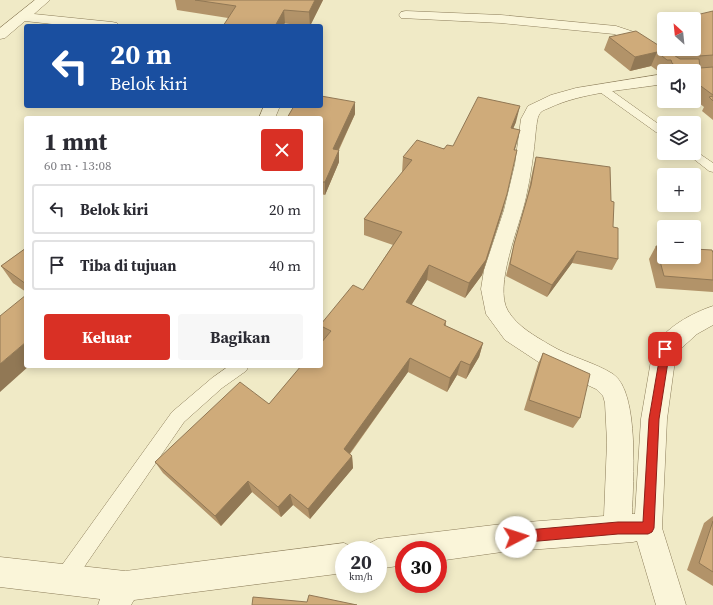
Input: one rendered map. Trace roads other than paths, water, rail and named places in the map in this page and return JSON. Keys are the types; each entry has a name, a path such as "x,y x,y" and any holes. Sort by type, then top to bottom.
{"street":[{"path":"0,34 43,0"},
{"path":"406,16 501,19 616,30 632,36 674,64"},
{"path":"21,17 92,24"},
{"path":"618,528 620,442 617,403 614,391 605,382 548,356 513,333 497,314 492,289 495,270 514,210 524,164 529,119 534,109 557,98 601,88 657,81"},
{"path":"671,605 648,528 654,419 665,349 689,327 713,315"},
{"path":"447,545 502,538 618,528 648,528"},
{"path":"0,572 64,579 119,595 335,559"}],"lane":[{"path":"601,88 657,128"},
{"path":"701,159 713,168"},
{"path":"64,579 178,417 217,383 238,368"}]}
